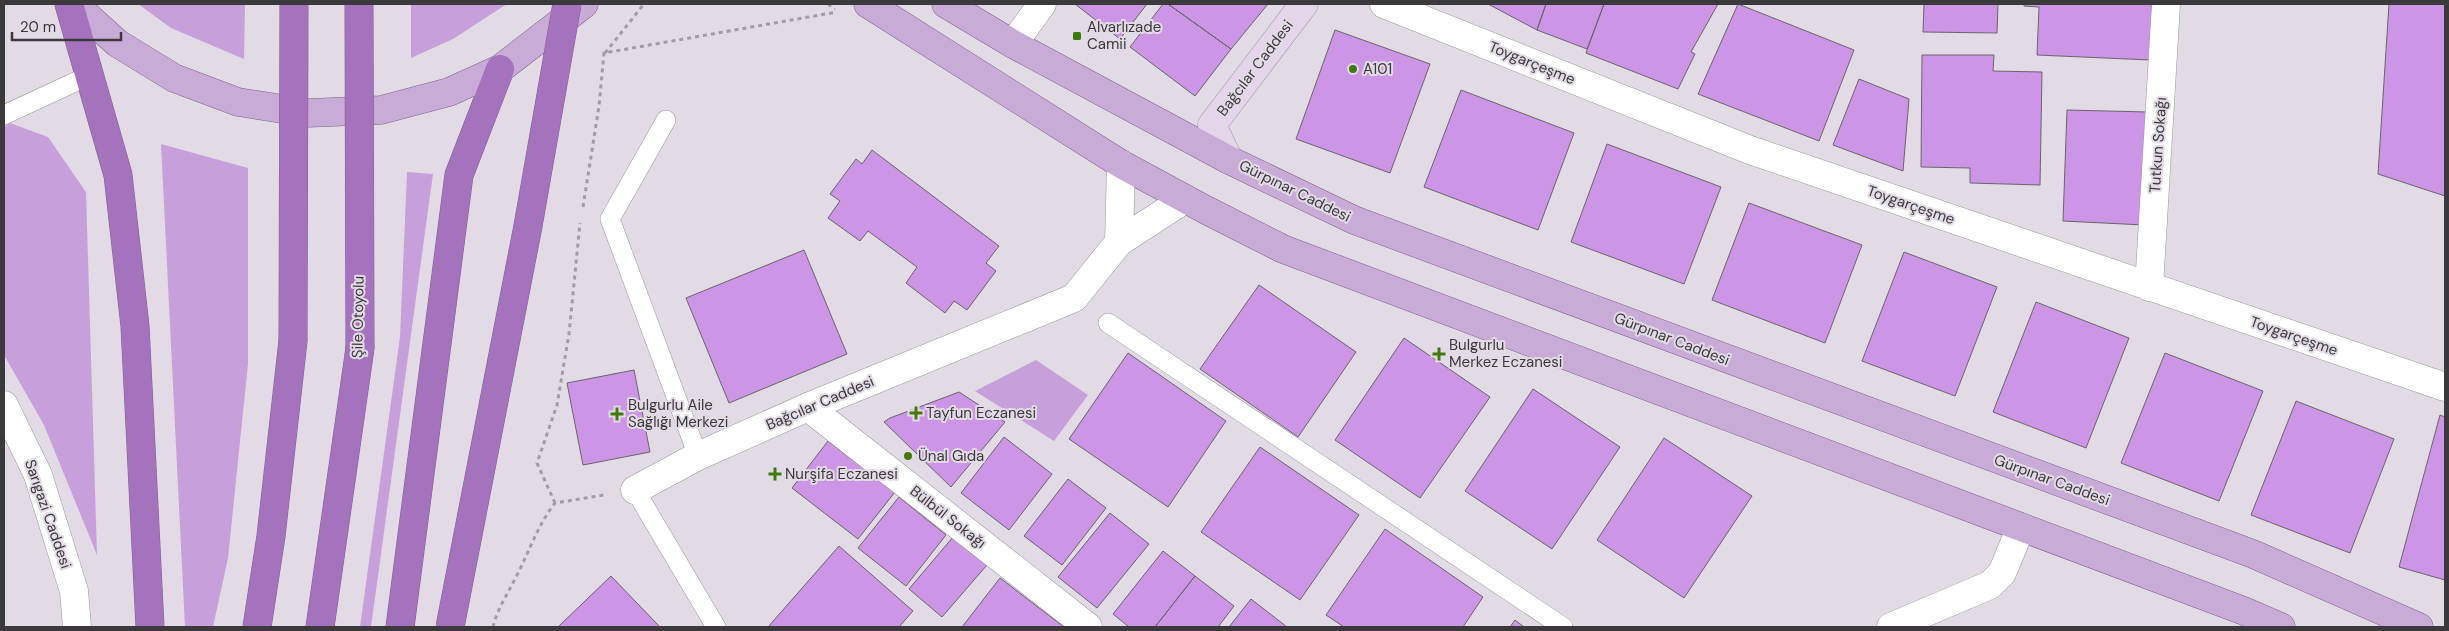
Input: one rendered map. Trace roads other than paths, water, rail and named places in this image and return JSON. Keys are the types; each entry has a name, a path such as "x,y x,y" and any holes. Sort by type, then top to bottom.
{"highway":[{"path":"69,4 118,175 135,326 147,620"},
{"path":"257,627 271,536 293,341 294,4"},
{"name":"Şile Otoyolu","path":"320,627 360,348 359,4"},
{"path":"450,627 530,216 567,4"},
{"path":"400,627 459,175 500,69"}],"main road":[{"path":"74,4 117,43 174,78 238,102 308,113 381,110 449,92 500,69 584,4"},
{"path":"868,4 1121,164 1283,249 2244,611 2281,627"},
{"name":"Gürpınar Caddesi","path":"946,4 1012,44 1229,160 1354,220 2253,554 2419,627"}],"street":[{"path":"1012,44 1042,4"},
{"name":"Bağcılar Caddesi","path":"1229,160 1212,125 1304,4"},
{"name":"Toygarçeşme","path":"1384,4 1750,150 2445,387"},
{"name":"Tutkun Sokağı","path":"2149,287 2166,4"},
{"path":"1119,242 1121,164"},
{"name":"Bağcılar Caddesi","path":"635,490 698,456 808,407 1074,298 1119,242 1185,199"},
{"name":"Sarıgazi Caddesi","path":"4,405 38,475 74,591 77,627"},
{"name":"Bülbül Sokağı","path":"808,407 1088,627"},
{"path":"1891,627 1990,585 2002,573 2021,527"}],"lane":[{"path":"4,115 90,75"},
{"path":"666,120 610,219 698,456"},
{"path":"1108,323 1563,627"},
{"path":"635,490 716,627"}],"place":[{"name":"Alvarlızade Camii","path":"1077,36"},
{"name":"A101","path":"1353,69"},
{"name":"Bulgurlu Merkez Eczanesi","path":"1439,354"},
{"name":"Tayfun Eczanesi","path":"916,413"},
{"name":"Bulgurlu Aile Sağlığı Merkezi","path":"617,414"},
{"name":"Ünal Gıda","path":"908,456"},
{"name":"Nurşifa Eczanesi","path":"775,474"}]}
